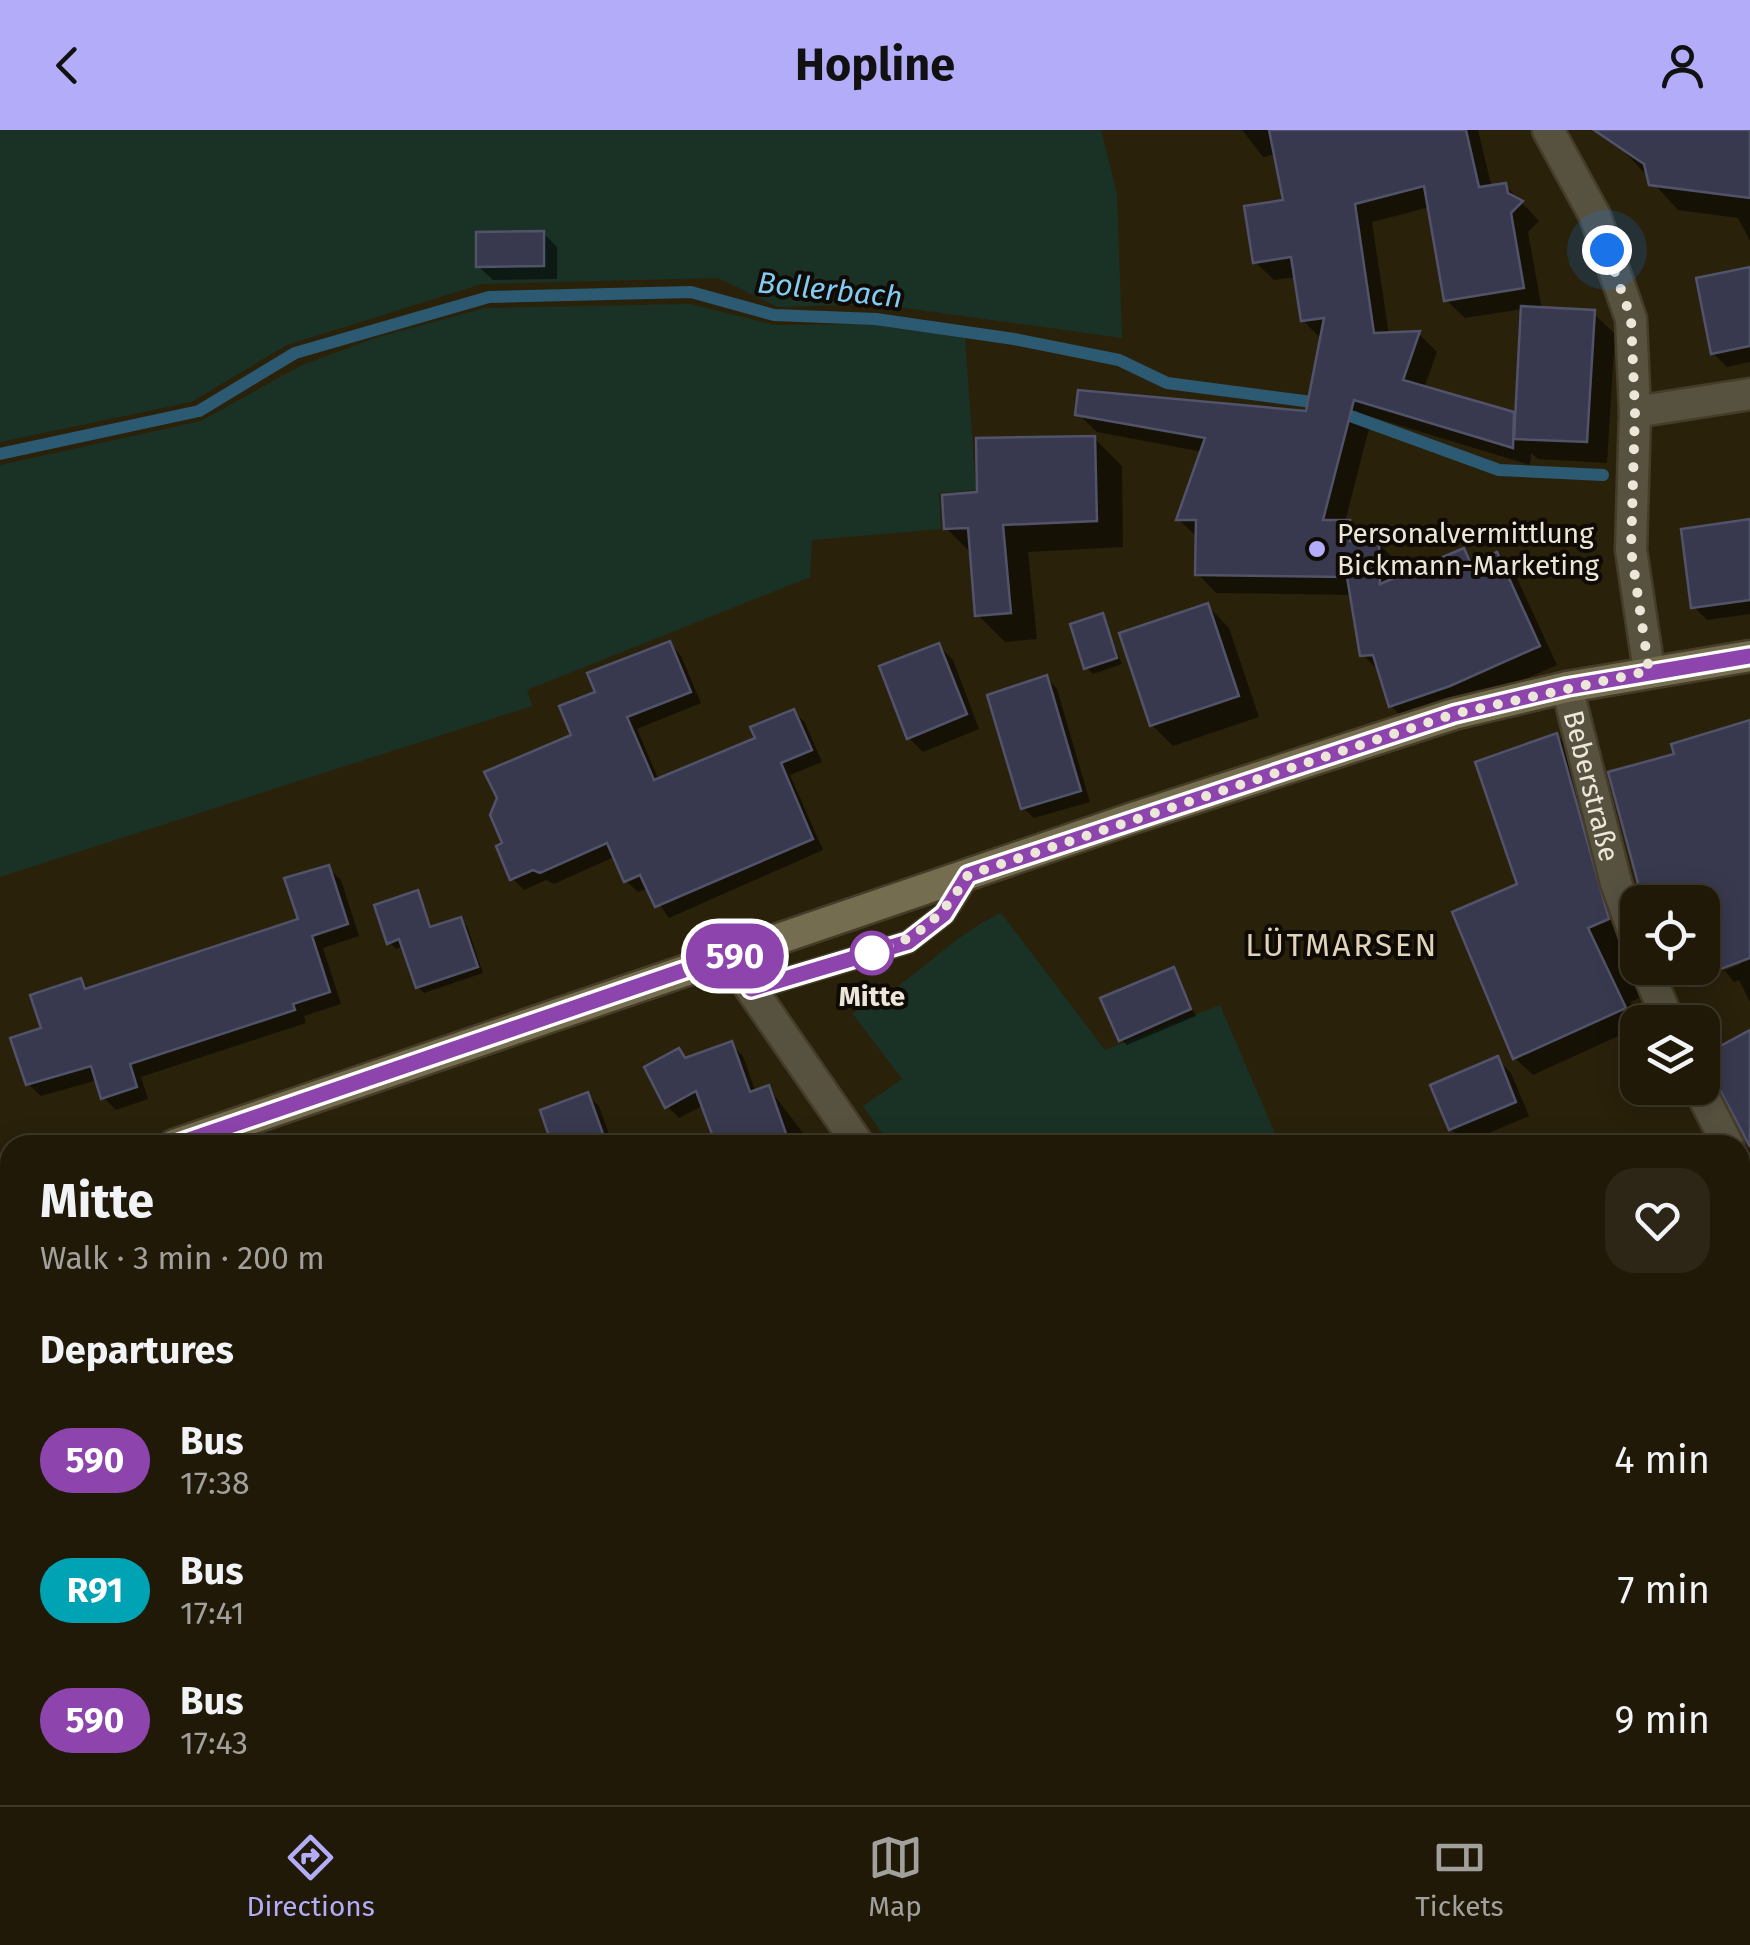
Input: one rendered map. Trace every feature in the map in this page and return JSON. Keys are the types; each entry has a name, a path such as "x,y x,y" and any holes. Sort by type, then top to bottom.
{"main road":[{"path":"203,1135 734,953 1454,714 1567,687 1750,656"}],"street":[{"path":"1548,130 1595,216 1631,318 1635,412 1631,550 1649,671"},
{"path":"1635,412 1750,394"},
{"name":"Beberstraße","path":"1567,687 1620,894"},
{"path":"734,953 751,989 851,1135"},
{"path":"1708,1105 1723,1135"}],"lane":[{"path":"751,989 908,942 944,914 968,875"}],"green space":[{"path":"0,130 1101,130 1117,194 1122,338 876,304 778,307 718,278 482,284 287,345 191,402 0,442"},
{"path":"690,304 775,325 877,324 965,338 976,490 939,493 941,529 812,540 810,577 527,690 532,706 0,877 0,465 201,421 300,366 375,338 485,308"},
{"path":"1001,913 1105,1050 1220,1005 1276,1135 883,1135 863,1106 902,1079 852,1013 891,992"}],"building":[{"path":"1269,130 1466,130 1479,187 1506,183 1508,193 1523,201 1511,213 1524,288 1444,301 1424,186 1355,204 1374,333 1420,331 1403,380 1514,412 1513,448 1354,400 1323,520 1350,520 1350,541 1379,540 1380,584 1464,548 1471,564 1497,552 1540,646 1450,686 1389,707 1373,655 1360,656 1347,577 1195,575 1196,520 1176,520 1205,438 1075,415 1078,390 1306,411 1324,318 1301,321 1291,257 1253,263 1244,206 1283,200"},
{"path":"1594,130 1750,130 1750,198 1649,185 1644,164"},
{"path":"544,231 544,266 476,267 476,232"},
{"path":"1750,267 1750,346 1711,354 1696,278"},
{"path":"1521,306 1595,310 1587,442 1514,439"},
{"path":"1095,436 1097,521 1003,525 1011,613 975,616 968,528 944,529 942,495 977,492 976,438"},
{"path":"1750,519 1750,600 1691,608 1681,529"},
{"path":"1208,603 1239,696 1150,726 1119,633"},
{"path":"1103,613 1117,658 1084,669 1070,624"},
{"path":"670,641 691,692 627,717 654,780 755,738 750,727 794,709 812,750 781,763 813,839 655,907 640,875 624,882 607,843 540,873 533,870 510,880 496,846 502,843 490,815 497,798 484,772 571,735 559,706 595,692 587,673"},
{"path":"939,643 967,714 907,739 879,666"},
{"path":"1047,675 1081,791 1021,809 987,695"},
{"path":"1750,720 1750,958 1720,969 1720,885 1638,885 1608,772 1674,754 1671,744"},
{"path":"1557,733 1609,919 1588,928 1625,1005 1620,1005 1620,1011 1513,1059 1452,912 1517,884 1475,762"},
{"path":"329,865 348,924 312,936 330,992 293,1004 295,1010 130,1064 137,1087 101,1099 91,1066 26,1085 10,1038 41,1028 30,995 81,978 85,989 298,919 284,878"},
{"path":"418,890 430,927 461,917 478,967 416,988 399,939 387,944 374,905"},
{"path":"1174,967 1191,1009 1119,1041 1100,998"},
{"path":"1750,1030 1750,1135 1744,1135 1720,1090 1720,1046"},
{"path":"732,1041 750,1092 769,1085 786,1135 712,1135 696,1091 665,1108 644,1067 679,1048 685,1058"},
{"path":"1498,1056 1516,1102 1449,1130 1430,1085"},
{"path":"588,1092 603,1135 549,1135 540,1110"}],"waterway":[{"name":"Bollerbach","path":"0,454 199,411 295,353 489,297 691,292 774,315 876,319 1014,339 1119,360 1167,383 1312,402 1499,470 1603,475"}],"bus line":[{"name":"590","path":"205,1135 734,953 751,989 908,942 944,914 968,875 1454,714 1567,687 1750,656"}],"place":[{"name":"Personalvermittlung Bickmann-Marketing","path":"1317,549"},
{"name":"Mitte","path":"872,953"}],"district":[{"name":"LÜTMARSEN","path":"1342,945"}],"route":[{"path":"872,953 908,942 944,914 968,875 1454,714 1649,671 1631,550 1635,412 1631,318 1607,250"}]}
